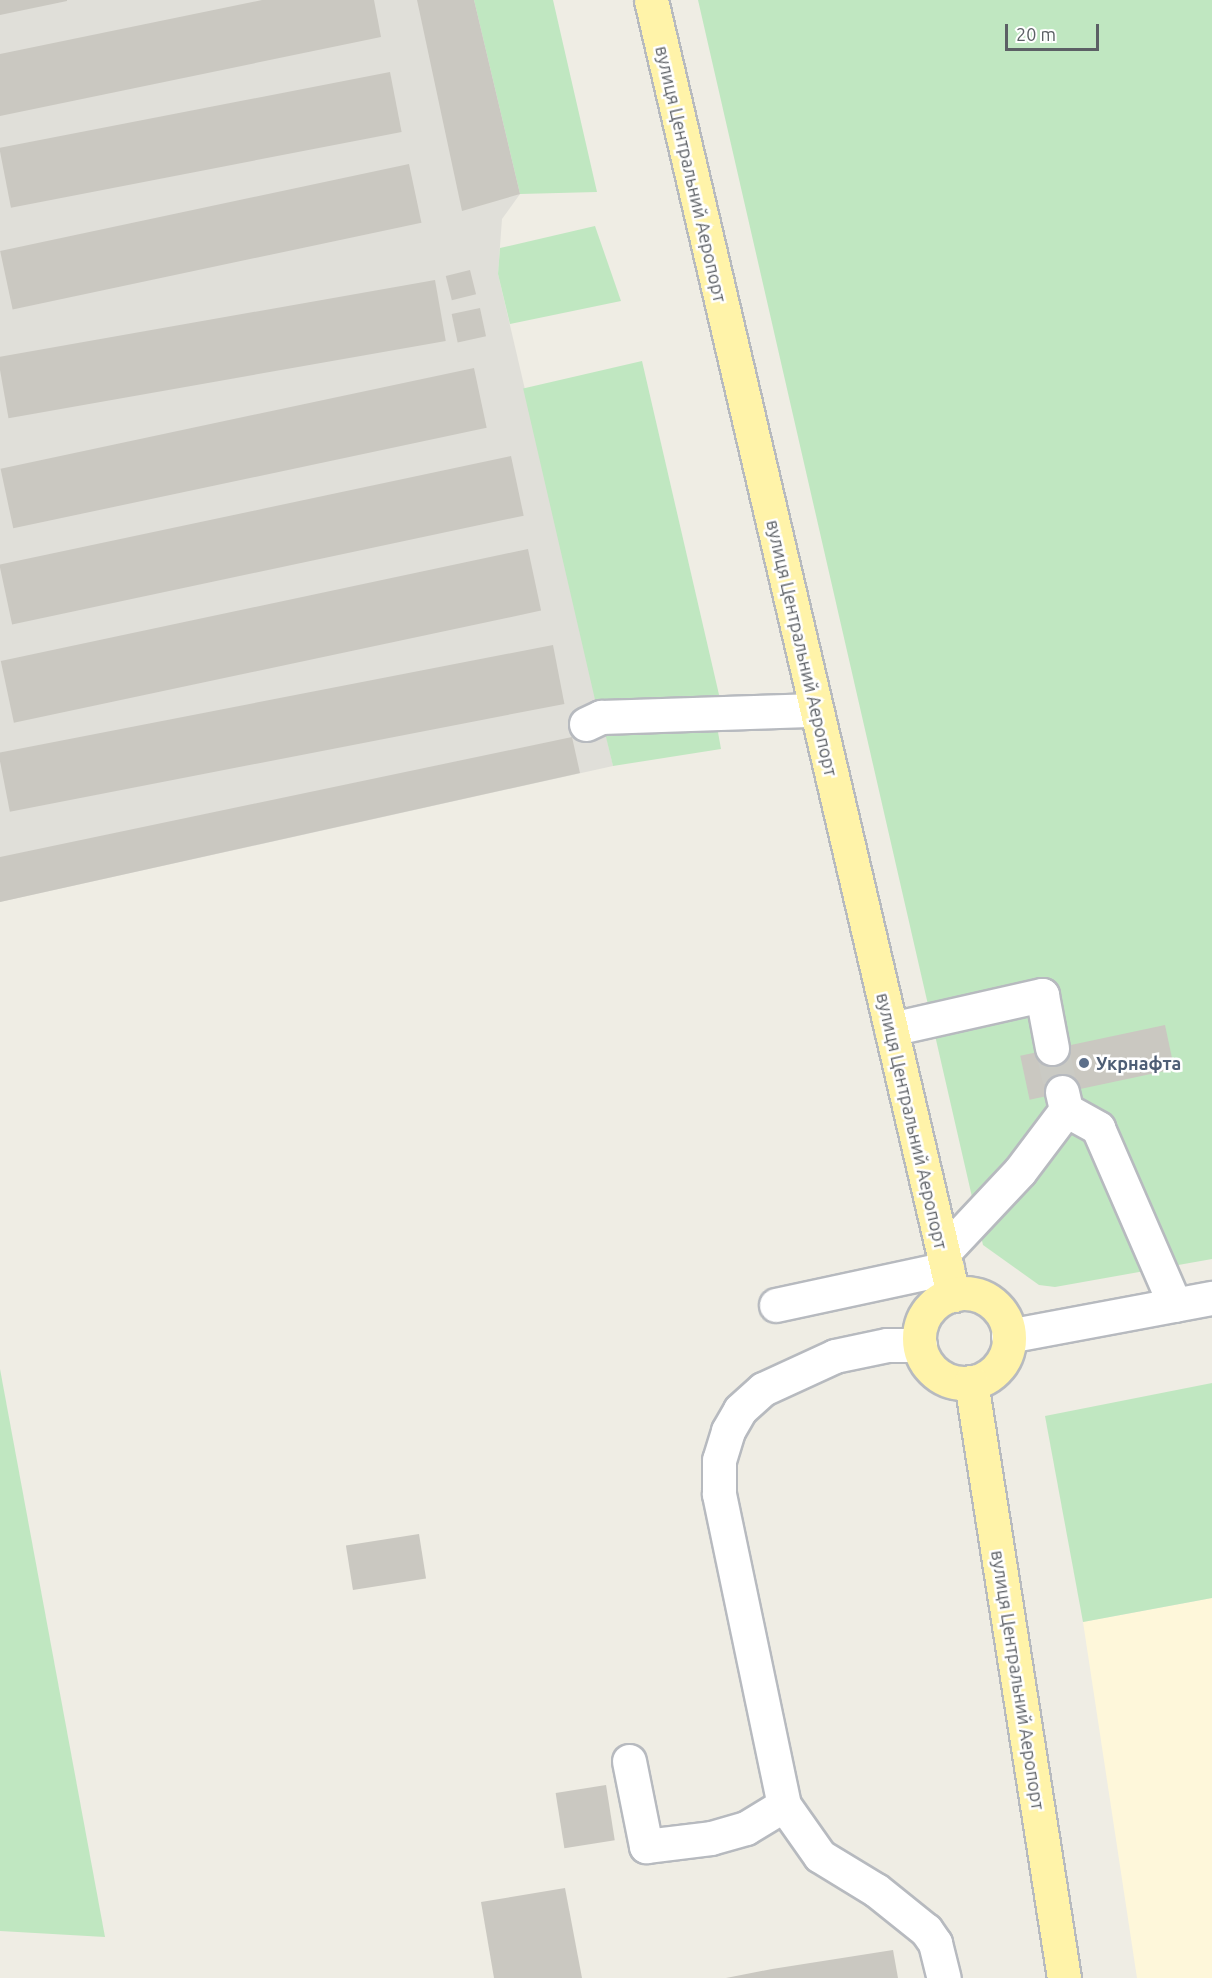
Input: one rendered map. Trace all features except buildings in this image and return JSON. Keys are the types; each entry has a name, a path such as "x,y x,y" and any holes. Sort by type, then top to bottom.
{"main road":[{"name":"вулиця Центральний Аеропорт","path":"651,0 948,1272"},
{"path":"948,1272 976,1296 995,1306 1003,1317 1008,1336 1004,1359 996,1370 971,1382 954,1382 940,1377 929,1367 920,1344 921,1323 948,1272"},
{"name":"вулиця Центральний Аеропорт","path":"971,1382 1064,1978"}],"street":[{"path":"586,723 601,717 816,710"},
{"path":"891,1029 1042,994 1052,1048"},
{"path":"776,1305 948,1272 1020,1171 1064,1101 1098,1128 1175,1305"},
{"path":"1008,1336 1212,1298"},
{"path":"920,1344 887,1344 835,1356 784,1376 740,1410 728,1431 718,1460 718,1494 784,1805 820,1856 876,1890 926,1930 935,1943 944,1978"},
{"path":"629,1761 646,1846 711,1838 737,1830 784,1805"}],"shaded area":[{"path":"0,0 474,0 520,194 502,219 498,274 613,766 0,902"},
{"path":"1212,1598 1212,1978 1137,1978 1083,1622"}],"green space":[{"path":"474,0 553,0 597,192 520,194"},
{"path":"698,0 1212,0 1212,1259 1055,1287 1039,1285 983,1245"},
{"path":"595,226 621,301 510,324 498,274 500,248"},
{"path":"642,361 720,697 601,725 523,388"},
{"path":"716,721 721,749 613,766 604,729"},
{"path":"0,1369 105,1937 0,1931"},
{"path":"1212,1383 1212,1598 1083,1622 1045,1416"}],"tunnel":[{"path":"1052,1048 1062,1092"}],"place":[{"name":"Укрнафта","path":"1084,1063"}]}
